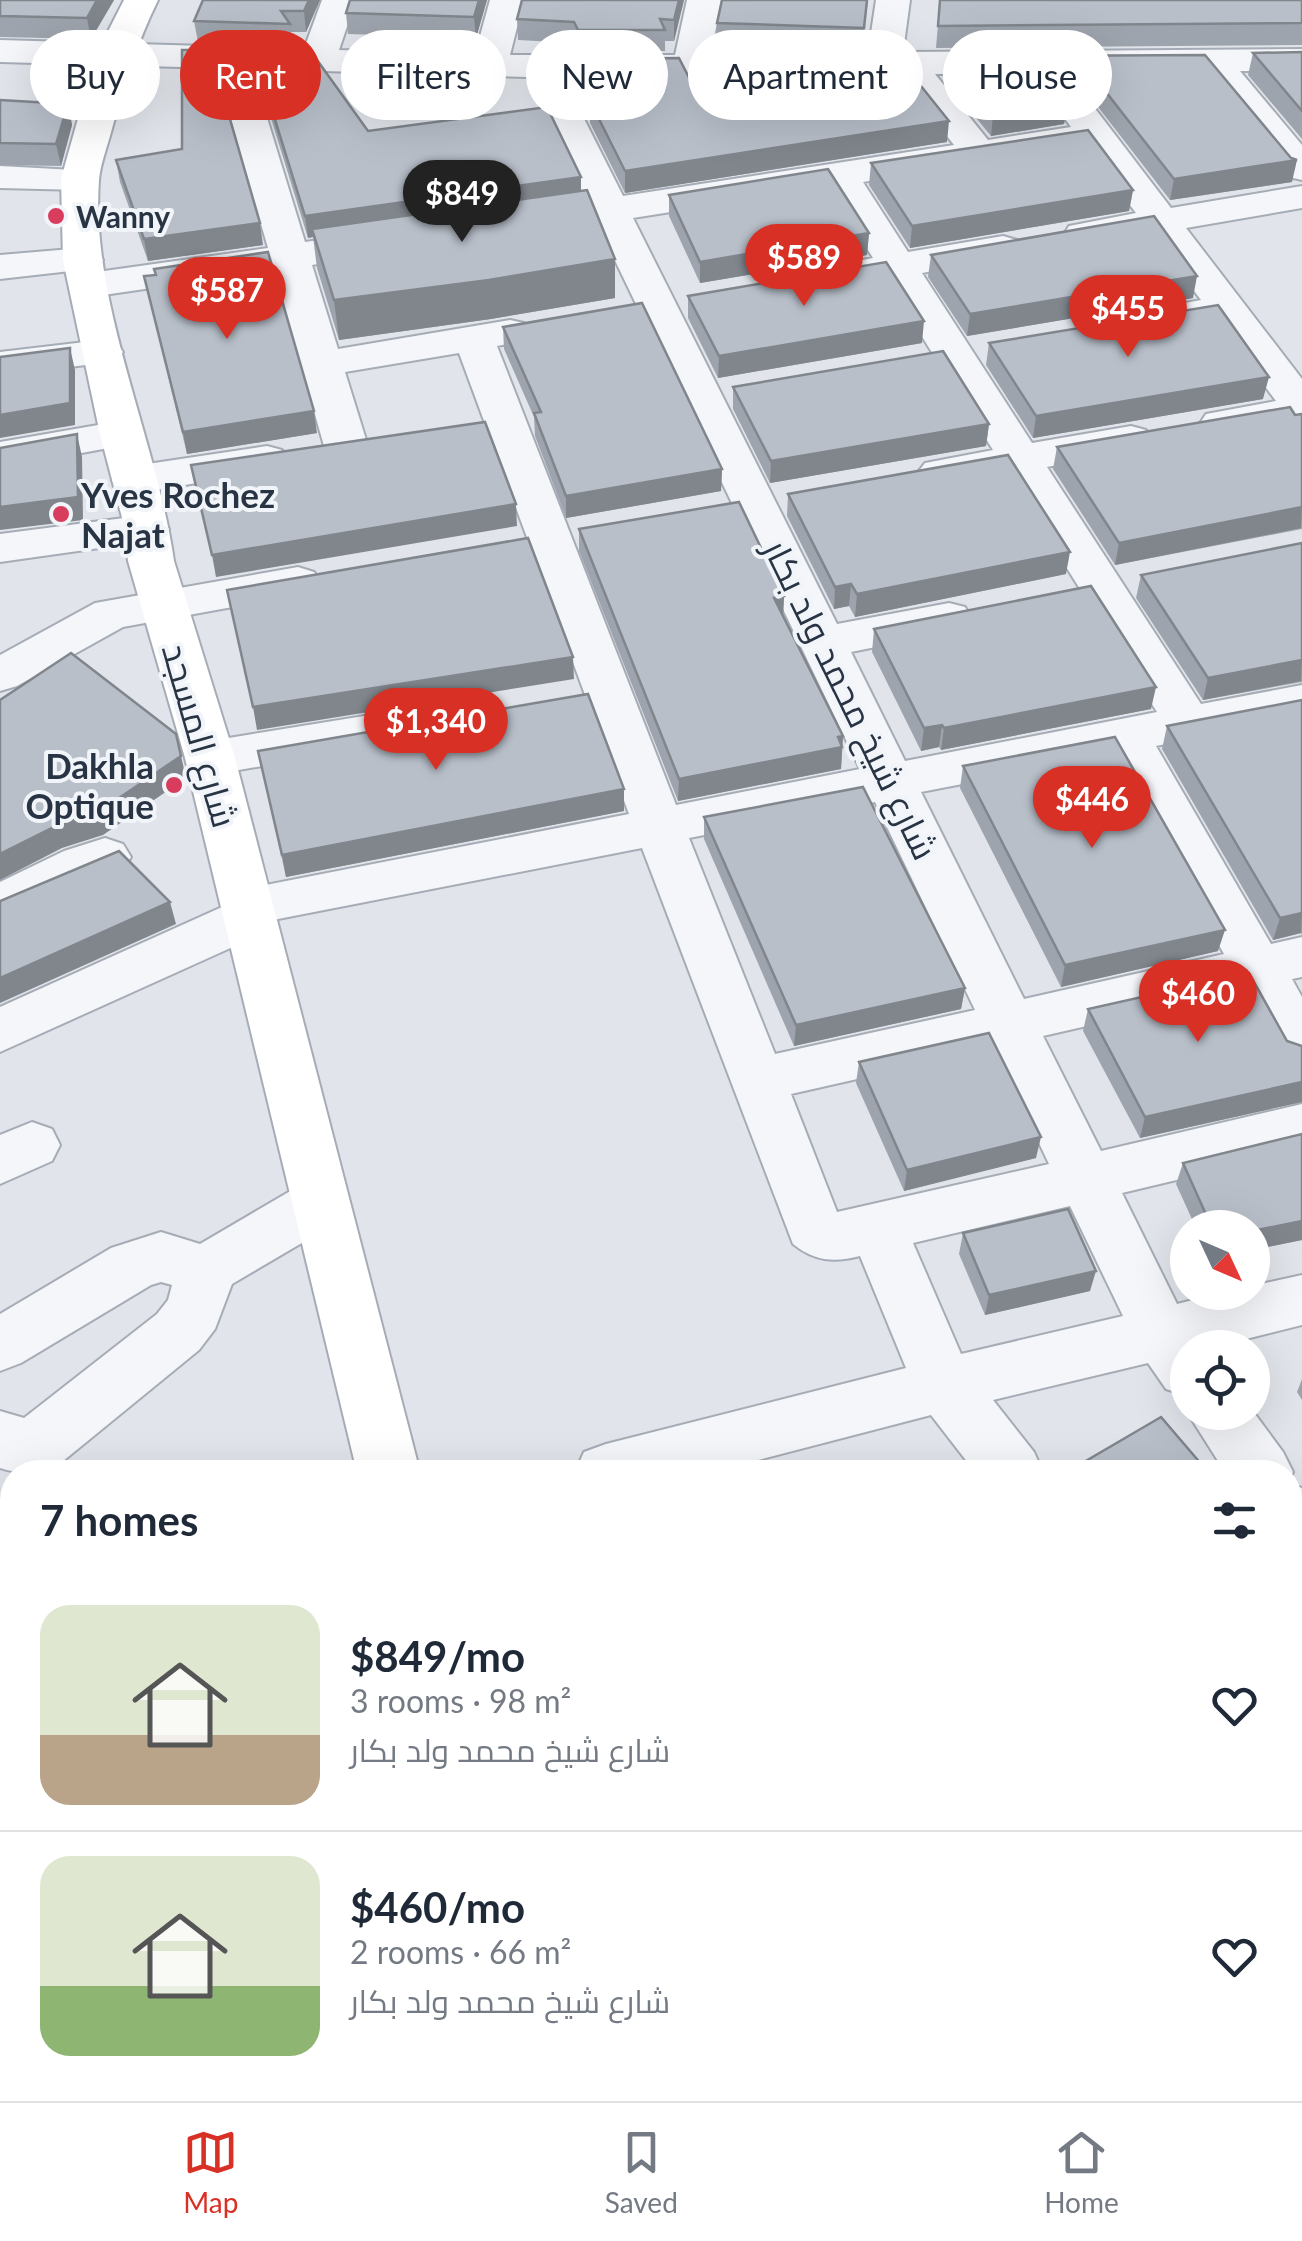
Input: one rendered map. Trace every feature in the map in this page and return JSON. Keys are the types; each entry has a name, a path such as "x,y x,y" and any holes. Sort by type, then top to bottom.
{"street":[{"name":"شارع المسجد","path":"126,30 141,0"},
{"path":"321,55 338,0"},
{"path":"499,30 507,0"},
{"path":"699,30 704,0"},
{"path":"893,0 894,30"},
{"path":"0,51 30,52"},
{"path":"1112,63 1302,60"},
{"path":"1212,61 1302,169"},
{"path":"923,91 979,152"},
{"name":"شارع المسجد","path":"96,120 80,179 86,272 102,352 162,605 210,758 387,1460"},
{"path":"134,480 366,443 322,364 250,120"},
{"name":"شارع شيخ محمد ولد بكار","path":"567,120 660,306 723,393 756,503 1170,1343"},
{"path":"907,477 1302,408 1084,120"},
{"path":"537,220 1095,134"},
{"path":"840,174 1188,723"},
{"path":"0,177 80,179"},
{"path":"788,284 1302,196"},
{"path":"0,268 86,272 291,256 424,237"},
{"path":"1100,330 1228,308"},
{"path":"322,364 548,325"},
{"path":"474,338 483,423 550,538 591,696 661,826 814,1227 825,1236 839,1237 1302,1127"},
{"path":"0,364 102,352"},
{"path":"0,455 121,434"},
{"path":"0,548 146,529"},
{"path":"0,675 94,620 339,575"},
{"path":"824,642 991,609"},
{"path":"0,1031 248,912 661,826 1302,701"},
{"path":"210,758 438,721"},
{"path":"1127,738 1280,962 1302,1045"},
{"path":"0,904 104,857"},
{"path":"758,1080 1280,962"},
{"path":"12,1453 192,1319 205,1270 320,1202"},
{"path":"876,1228 944,1385 1003,1460"},
{"path":"0,1345 132,1266 161,1258 205,1270"},
{"path":"1227,1330 1302,1300"},
{"path":"653,1460 944,1385 1170,1352"},
{"path":"1231,1430 1252,1460"}],"building":[{"path":"0,0 97,0 87,18 0,16"},
{"path":"203,0 309,0 304,11 281,11 290,24 194,21"},
{"path":"350,0 479,0 474,17 346,13"},
{"path":"522,0 679,0 674,20 660,19 665,30 578,30 574,22 517,19"},
{"path":"722,0 867,0 864,28 717,23"},
{"path":"940,0 1302,0 1302,23 938,26"},
{"path":"1302,52 1302,111 1253,53"},
{"path":"1112,55 1205,55 1291,158 1297,160 1174,179 1112,100"},
{"path":"668,58 679,58 688,76 688,120 923,120 923,88 943,114 943,120 949,121 625,171 600,120 668,120"},
{"path":"321,66 341,93 341,120 360,120 368,131 450,120 506,120 506,112 526,110 526,120 553,120 581,177 305,216 275,120 321,120"},
{"path":"0,100 30,102 30,120 63,120 56,144 0,143"},
{"path":"182,120 230,120 260,223 144,239 116,160 182,149"},
{"path":"1088,130 1133,190 912,226 871,163"},
{"path":"828,169 869,233 700,262 669,195"},
{"path":"587,190 615,259 489,280 334,300 312,229"},
{"path":"1154,216 1197,276 970,314 931,255"},
{"path":"268,252 314,411 183,432 144,276 156,275 154,269"},
{"path":"886,262 924,321 719,356 688,296"},
{"path":"642,303 722,469 566,496 534,413 541,412 503,327"},
{"path":"1218,305 1269,377 1036,416 989,343"},
{"path":"70,348 70,403 0,415 0,357"},
{"path":"943,351 989,424 771,461 733,387"},
{"path":"1290,407 1295,415 1302,414 1302,507 1119,543 1057,447"},
{"path":"485,422 516,504 212,555 191,465"},
{"path":"77,434 78,497 0,507 0,448"},
{"path":"1008,455 1070,552 857,594 851,584 835,587 788,494"},
{"path":"739,502 784,596 774,598 843,736 838,737 842,747 679,779 579,529"},
{"path":"528,538 573,657 253,707 227,590"},
{"path":"1302,543 1302,660 1208,678 1141,575"},
{"path":"1091,586 1156,687 944,728 924,728 874,629"},
{"path":"71,653 176,734 181,756 97,813 56,826 0,854 0,700"},
{"path":"588,694 624,789 282,855 258,751"},
{"path":"1302,700 1302,913 1280,918 1167,726"},
{"path":"1115,737 1225,930 1065,965 963,766"},
{"path":"863,787 965,988 796,1025 704,817"},
{"path":"119,851 170,902 0,978 0,901"},
{"path":"1249,973 1287,1041 1302,1046 1302,1082 1145,1117 1088,1009"},
{"path":"989,1033 1041,1137 907,1170 859,1062"},
{"path":"1302,1134 1302,1221 1270,1227 1270,1210 1204,1210 1183,1163"},
{"path":"1068,1209 1096,1271 989,1295 963,1233"},
{"path":"1161,1417 1198,1460 1088,1460"}],"place":[{"name":"Wanny","path":"56,216"},
{"name":"Yves Rochez Najat","path":"61,514"},
{"name":"Dakhla Optique","path":"174,785"}]}
